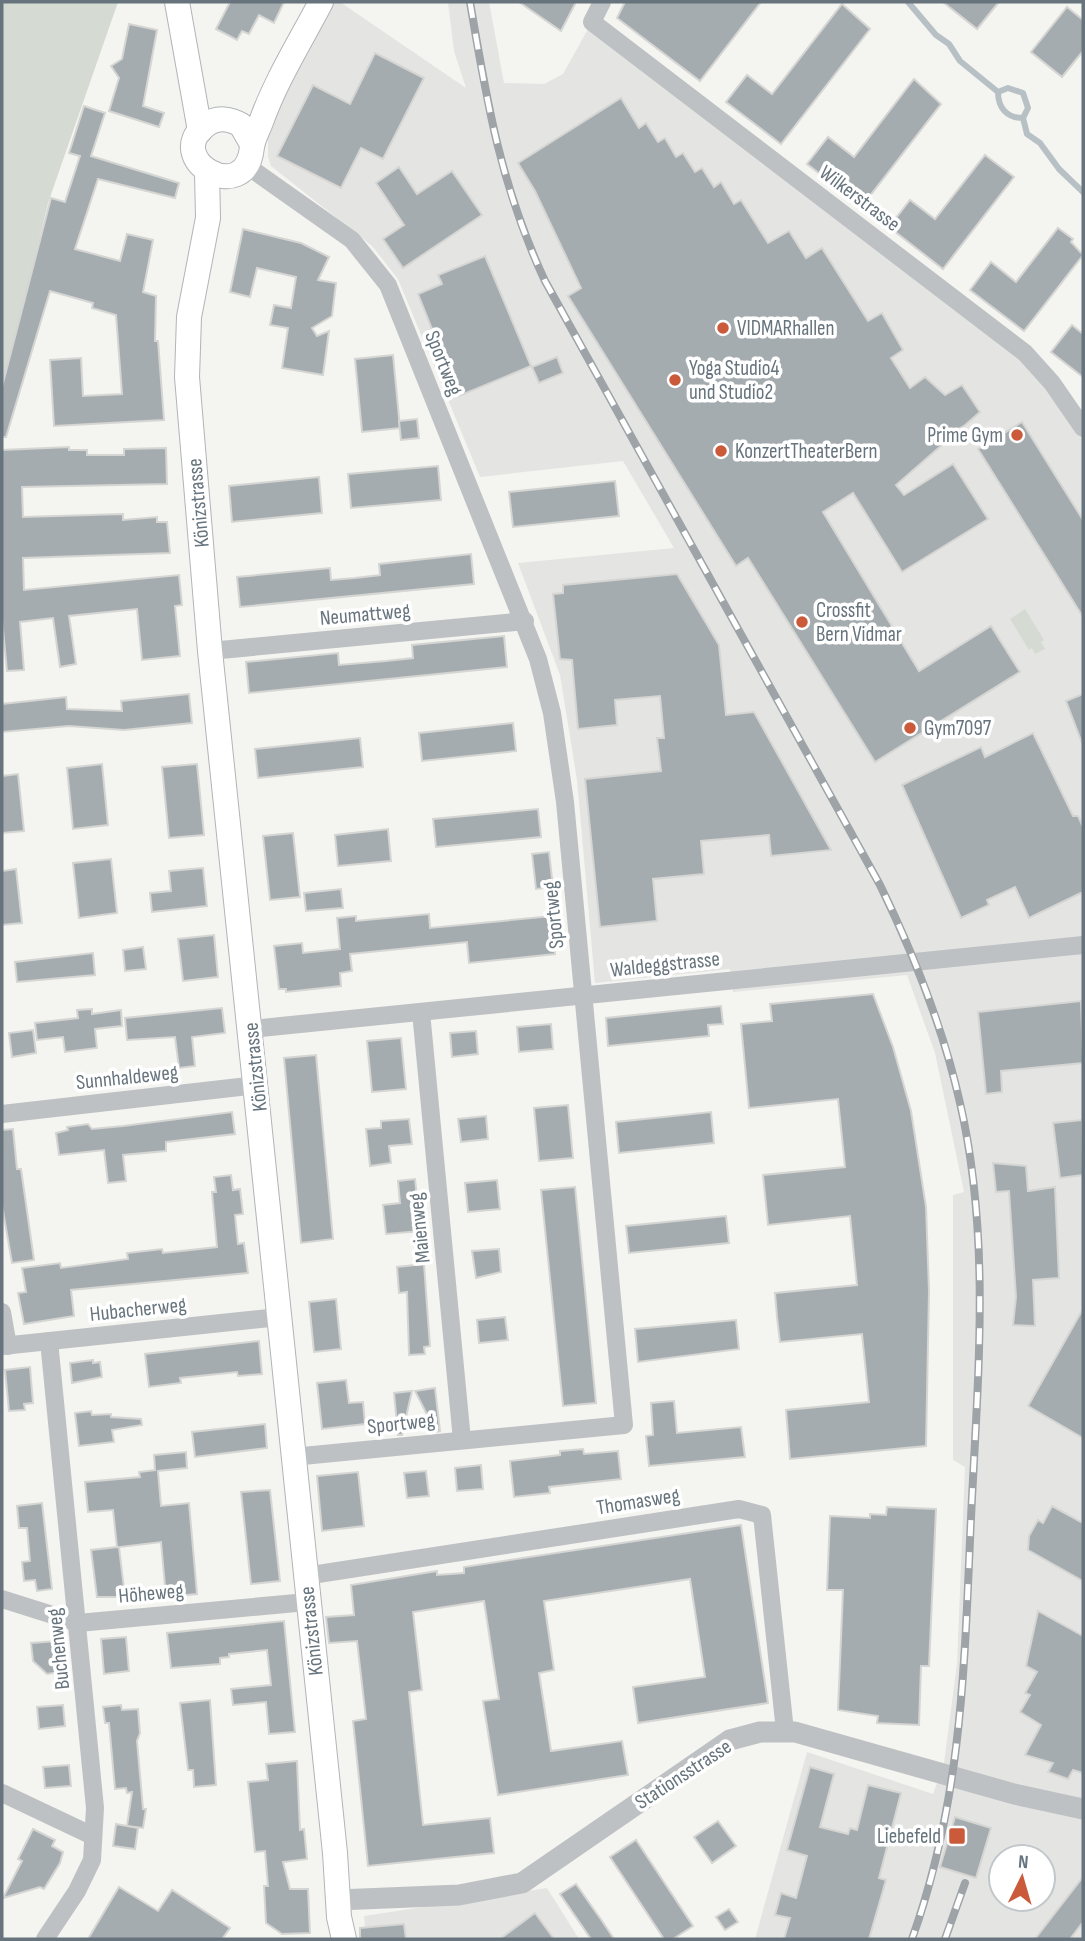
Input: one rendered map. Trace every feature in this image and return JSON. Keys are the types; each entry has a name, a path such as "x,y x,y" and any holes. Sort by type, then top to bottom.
{"main road":[{"path":"177,2 191,73 192,96 219,124 246,131 234,164"},
{"name":"Könizstrasse","path":"321,2 273,88 208,218 189,317 186,360 210,651 257,1085 338,1924"},
{"name":"Könizstrasse","path":"234,164 196,157 196,139 273,88"}],"street":[{"name":"Wilkerstrasse","path":"602,2 592,22 1025,353 1052,383 1083,428"},
{"name":"Sportweg","path":"234,164 352,240 388,285 525,621 552,713 558,752 584,995 624,1425 292,1457"},
{"name":"Neumattweg","path":"210,651 525,621"},
{"name":"Waldeggstrasse","path":"251,1029 1083,944"},
{"name":"Maienweg","path":"421,1012 462,1440"},
{"name":"Sunnhaldeweg","path":"2,1114 257,1085"},
{"path":"2,1312 5,1346"},
{"name":"Hubacherweg","path":"5,1346 279,1317"},
{"name":"Buchenweg","path":"45,1939 77,1891 92,1860 95,1808 49,1341"},
{"name":"Thomasweg","path":"305,1576 739,1508 762,1515 785,1731"},
{"name":"Höheweg","path":"2,1598 78,1623 307,1602"},
{"name":"Stationsstrasse","path":"338,1924 522,1883 730,1740 760,1732 785,1731 1014,1794 1083,1809"},
{"path":"2,1793 93,1836"}],"shaded area":[{"path":"2,2 118,2 48,203 2,395"},
{"path":"334,2 340,2 466,88 454,51 448,2 489,2 504,83 544,84 563,74 592,22 1025,361 1048,387 1083,440 1083,1939 755,1939 807,1752 933,1794 944,1763 957,1664 965,1467 953,1460 953,1195 964,1192 935,1053 907,975 733,992 730,969 595,983 577,780 560,675 518,563 674,548 623,461 480,477 398,279 372,246 271,166 268,157 268,128"},
{"path":"1025,609 1044,640 1041,642 1045,649 1035,654 1032,648 1029,650 1010,619"},
{"path":"547,1888 579,1939 366,1939 364,1916"}],"building":[{"path":"230,2 284,2 274,23 259,15 249,34 242,31 237,40 216,29"},
{"path":"519,2 576,2 561,31"},
{"path":"625,2 761,2 700,81 617,18"},
{"path":"943,2 999,2 977,29"},
{"path":"842,4 870,29 781,144 726,102 747,75 772,94"},
{"path":"1067,7 1083,20 1083,51 1062,77 1031,52"},
{"path":"129,24 157,30 143,106 164,113 159,127 109,111 119,78 111,66 122,59"},
{"path":"375,53 424,78 383,159 361,148 341,188 277,156 313,85 350,104"},
{"path":"914,79 941,104 862,206 807,164 828,137 854,157"},
{"name":"VIDMARhallen","path":"621,98 639,128 646,123 658,142 665,138 676,157 683,153 695,172 702,168 714,187 721,182 734,204 741,200 768,243 789,231 806,258 822,248 868,321 882,313 903,350 891,358 910,388 925,377 945,395 962,385 980,412 964,426 938,440 942,445 896,485 904,495 953,464 988,519 902,572 853,493 823,512 919,671 991,626 1020,672 875,762 748,558 736,566 568,296 581,288 535,191 518,163"},
{"path":"84,106 105,113 91,156 179,183 175,198 98,179 75,249 120,261 127,234 153,240 143,292 156,296 155,341 158,341 164,420 54,426 50,360 81,358 83,396 122,394 116,315 92,308 93,303 50,291 6,437 2,437 2,387 51,198 65,202 80,156 69,153"},
{"path":"985,155 1014,177 943,269 889,227 910,200 935,219"},
{"path":"399,167 417,194 452,171 482,215 403,268 383,239 404,225 376,183"},
{"path":"1058,228 1073,239 1071,242 1083,255 1024,331 970,290 991,262 1016,282"},
{"path":"243,229 301,243 329,257 318,280 336,283 332,316 312,328 317,336 329,331 323,375 282,368 288,328 270,325 274,305 291,308 296,277 257,268 250,297 230,292"},
{"path":"485,256 531,366 459,396 418,294 442,284 438,275"},
{"path":"1072,325 1083,334 1083,377 1051,352"},
{"path":"393,355 400,428 362,432 355,359"},
{"path":"557,357 563,373 539,383 532,367"},
{"path":"417,419 419,438 401,440 399,421"},
{"path":"1022,422 1083,520 1083,617 978,449"},
{"path":"69,447 69,450 87,450 87,455 124,455 124,449 166,448 167,484 22,487 23,517 123,514 123,520 157,517 157,522 167,522 170,553 23,558 24,590 179,575 182,605 175,606 180,656 142,660 137,609 69,616 76,664 60,667 53,618 20,622 24,670 7,671 2,619 2,450"},
{"path":"438,466 441,500 351,508 348,474"},
{"path":"319,477 322,513 232,522 229,486"},
{"path":"615,481 619,516 513,527 509,492"},
{"path":"471,554 474,584 240,607 237,577 330,568 331,580 355,578 380,575 379,564"},
{"path":"677,574 719,645 726,715 754,712 831,850 771,856 769,835 701,841 704,874 653,879 657,921 600,927 585,779 661,771 657,738 664,738 660,696 615,700 617,725 578,729 572,660 560,659 553,594 563,593 563,585"},
{"path":"504,636 507,667 249,693 246,662 338,653 339,665 386,661 413,658 412,645"},
{"path":"189,694 192,723 124,730 69,726 2,732 2,704 66,697 67,709 122,711 121,701"},
{"path":"1083,694 1083,742 1082,743 1066,701"},
{"path":"513,723 516,751 422,761 419,733"},
{"path":"1033,733 1073,816 1078,816 1083,827 1083,892 1029,918 1015,887 987,900 989,905 961,918 902,785 981,747 985,757"},
{"path":"360,738 363,767 258,778 255,749"},
{"path":"102,764 108,825 73,829 67,768"},
{"path":"197,764 204,835 169,838 162,767"},
{"path":"18,774 24,831 2,833 2,776"},
{"path":"538,809 541,837 436,847 433,819"},
{"path":"388,829 391,861 338,866 335,835"},
{"path":"293,833 300,897 270,900 263,836"},
{"path":"549,852 553,887 536,889 532,854"},
{"path":"111,859 117,913 79,918 73,863"},
{"path":"203,868 207,906 152,912 150,893 171,891 169,871"},
{"path":"16,869 22,923 2,925 2,871"},
{"path":"341,889 343,908 306,911 304,893"},
{"path":"429,914 430,928 552,916 555,954 469,963 467,942 350,954 352,971 340,973 341,986 286,992 286,989 279,989 274,946 302,943 303,953 340,949 337,918 356,916 356,921"},
{"path":"214,935 218,977 183,981 178,939"},
{"path":"143,947 146,969 125,971 123,950"},
{"path":"93,953 95,975 17,982 15,962"},
{"path":"873,994 893,1047 911,1111 926,1207 929,1291 926,1446 790,1459 786,1410 869,1402 862,1334 780,1342 777,1317 775,1293 857,1285 850,1216 768,1225 763,1175 845,1167 838,1099 749,1108 741,1024 772,1021 770,1004"},
{"path":"1081,1001 1083,1063 1001,1071 1002,1092 986,1094 978,1012"},
{"path":"721,1006 723,1024 708,1025 709,1036 608,1046 606,1018"},
{"path":"222,1008 225,1033 192,1037 195,1066 179,1068 175,1037 127,1040 125,1018"},
{"path":"92,1009 92,1014 121,1010 122,1026 95,1029 97,1048 65,1052 63,1037 37,1040 35,1023 78,1018 77,1010"},
{"path":"551,1024 553,1049 519,1052 517,1027"},
{"path":"33,1030 36,1053 12,1057 9,1033"},
{"path":"476,1031 478,1054 452,1057 450,1033"},
{"path":"401,1038 406,1089 372,1092 367,1041"},
{"path":"316,1055 333,1239 301,1243 284,1058"},
{"path":"568,1105 573,1158 539,1161 534,1108"},
{"path":"232,1112 235,1134 166,1142 166,1151 123,1155 126,1181 108,1183 104,1150 59,1155 56,1133 68,1130 67,1127 88,1124 92,1129"},
{"path":"711,1112 714,1143 619,1153 616,1122"},
{"path":"486,1116 488,1139 461,1142 458,1119"},
{"path":"409,1119 412,1144 389,1146 391,1163 370,1166 366,1129 381,1128 381,1121"},
{"path":"1082,1120 1083,1175 1060,1178 1053,1123"},
{"path":"13,1129 17,1169 21,1169 34,1260 12,1263 2,1205 2,1130"},
{"path":"993,1163 1026,1166 1028,1191 1055,1187 1059,1278 1033,1280 1035,1326 1013,1325 1016,1297 1009,1191 996,1192"},
{"path":"231,1175 233,1190 240,1189 243,1214 235,1215 238,1244 244,1243 248,1273 71,1290 74,1316 24,1324 18,1293 26,1292 22,1268 60,1263 61,1268 128,1259 127,1253 162,1249 163,1253 217,1247 212,1192 216,1192 214,1177"},
{"path":"415,1179 421,1231 386,1234 383,1205 400,1203 398,1181"},
{"path":"497,1180 500,1209 468,1212 465,1183"},
{"path":"575,1187 596,1403 563,1406 541,1190"},
{"path":"726,1216 729,1243 629,1253 626,1226"},
{"path":"499,1249 501,1272 476,1278 472,1251"},
{"path":"424,1264 430,1346 424,1347 425,1354 409,1355 407,1292 399,1293 397,1267"},
{"path":"336,1299 341,1349 314,1352 309,1302"},
{"path":"1083,1309 1083,1438 1028,1406"},
{"path":"505,1317 508,1340 479,1343 477,1320"},
{"path":"736,1320 739,1349 638,1362 635,1329"},
{"path":"259,1341 262,1374 238,1376 237,1372 180,1378 181,1383 149,1387 145,1354"},
{"path":"93,1360 93,1363 100,1362 102,1377 72,1383 70,1363"},
{"path":"30,1367 33,1403 24,1404 25,1410 9,1411 5,1370"},
{"path":"346,1380 349,1403 363,1402 365,1424 322,1429 317,1383"},
{"path":"435,1388 440,1431 436,1432 415,1391"},
{"path":"412,1391 402,1435 398,1435 394,1393"},
{"path":"674,1401 677,1433 741,1427 745,1457 649,1466 646,1436 653,1435 651,1403"},
{"path":"91,1411 92,1415 111,1414 111,1417 141,1419 142,1425 112,1430 114,1442 79,1446 75,1413"},
{"path":"265,1424 267,1448 195,1457 192,1432"},
{"path":"583,1449 584,1454 618,1451 621,1479 549,1487 550,1493 514,1497 510,1461 560,1455 560,1451"},
{"path":"186,1452 187,1468 158,1471 161,1506 189,1503 197,1594 166,1597 161,1542 119,1547 125,1597 97,1597 91,1550 117,1547 113,1510 88,1512 85,1482 140,1477 139,1472 155,1470 154,1455"},
{"path":"481,1465 483,1489 457,1491 455,1468"},
{"path":"426,1471 429,1496 407,1498 404,1473"},
{"path":"358,1472 364,1526 322,1531 317,1476"},
{"path":"270,1490 280,1581 251,1584 241,1492"},
{"path":"42,1503 52,1589 37,1591 35,1580 24,1581 22,1562 30,1561 27,1528 19,1528 17,1506"},
{"path":"1052,1506 1083,1523 1083,1581 1028,1550 1029,1536 1038,1520 1043,1523"},
{"path":"887,1507 936,1509 929,1666 921,1666 919,1725 877,1723 878,1716 838,1710 843,1590 827,1590 830,1516 870,1518 870,1514 886,1515"},
{"path":"741,1525 768,1703 638,1723 633,1687 705,1677 690,1579 544,1601 554,1670 539,1673 551,1751 622,1741 628,1775 498,1795 483,1701 499,1699 484,1601 413,1612 422,1690 409,1692 423,1825 490,1818 494,1853 368,1866 353,1721 366,1719 357,1641 329,1643 326,1617 354,1615 351,1585 437,1571 437,1575 464,1573 464,1567"},
{"path":"1038,1611 1083,1636 1083,1773 1073,1770 1068,1779 1048,1772 1053,1763 1025,1755 1041,1725 1020,1712 1030,1695 1025,1693 1037,1672 1026,1666"},
{"path":"284,1621 295,1732 269,1734 266,1702 233,1705 231,1689 271,1685 267,1650 229,1654 229,1657 220,1658 220,1664 171,1668 167,1633"},
{"path":"126,1637 129,1671 104,1674 101,1639"},
{"path":"57,1641 60,1672 47,1674 33,1661 31,1643"},
{"path":"210,1700 216,1785 194,1787 193,1770 188,1770 180,1703"},
{"path":"63,1705 65,1726 39,1729 37,1707"},
{"path":"121,1705 122,1710 138,1709 140,1733 137,1741 143,1809 146,1809 143,1828 127,1826 132,1792 127,1793 126,1788 115,1789 109,1723 105,1723 103,1707"},
{"path":"297,1761 300,1830 304,1829 307,1859 283,1862 290,1889 308,1889 310,1933 282,1934 266,1923 264,1886 268,1886 265,1851 255,1852 248,1782 268,1780 266,1764"},
{"path":"69,1765 71,1786 45,1788 43,1767"},
{"path":"810,1767 834,1774 820,1827 848,1834 850,1828 857,1830 868,1785 901,1793 879,1878 886,1880 869,1939 784,1939 790,1918 775,1915 781,1893 796,1898 807,1856 787,1850"},
{"path":"955,1817 991,1828 976,1878 940,1867"},
{"path":"718,1821 736,1846 712,1863 694,1837"},
{"path":"116,1824 138,1828 135,1849 113,1846"},
{"path":"33,1829 55,1840 52,1846 63,1852 60,1863 44,1889 40,1887 3,1898 22,1861 18,1859"},
{"path":"636,1840 693,1926 673,1939 664,1939 610,1857"},
{"path":"1083,1877 1083,1922 1070,1939 1035,1939"},
{"path":"576,1884 614,1939 591,1939 560,1894"},
{"path":"119,1887 158,1911 172,1890 230,1928 222,1939 88,1939"},
{"path":"729,1909 738,1922 725,1930 716,1917"},
{"path":"535,1913 554,1939 500,1939"},
{"path":"404,1924 406,1939 360,1939 360,1928"}],"waterway":[{"path":"908,2 936,35 949,44 960,61 998,92 1004,111 1023,118 1027,134 1040,143 1059,169 1083,192"},
{"path":"998,92 1008,88 1023,93 1028,108 1023,118"}],"railway":[{"path":"470,2 506,178 545,281 880,885 926,992 960,1103 976,1211 980,1321 965,1642 950,1790 928,1889 912,1939"},
{"path":"945,1939 965,1883"}],"place":[{"name":"VIDMARhallen","path":"723,328"},
{"name":"Yoga Studio4 und Studio2","path":"675,380"},
{"name":"Prime Gym","path":"1017,435"},
{"name":"KonzertTheaterBern","path":"721,451"},
{"name":"Crossfit Bern Vidmar","path":"802,622"},
{"name":"Gym7097","path":"910,728"},
{"name":"Liebefeld","path":"957,1836"}]}
